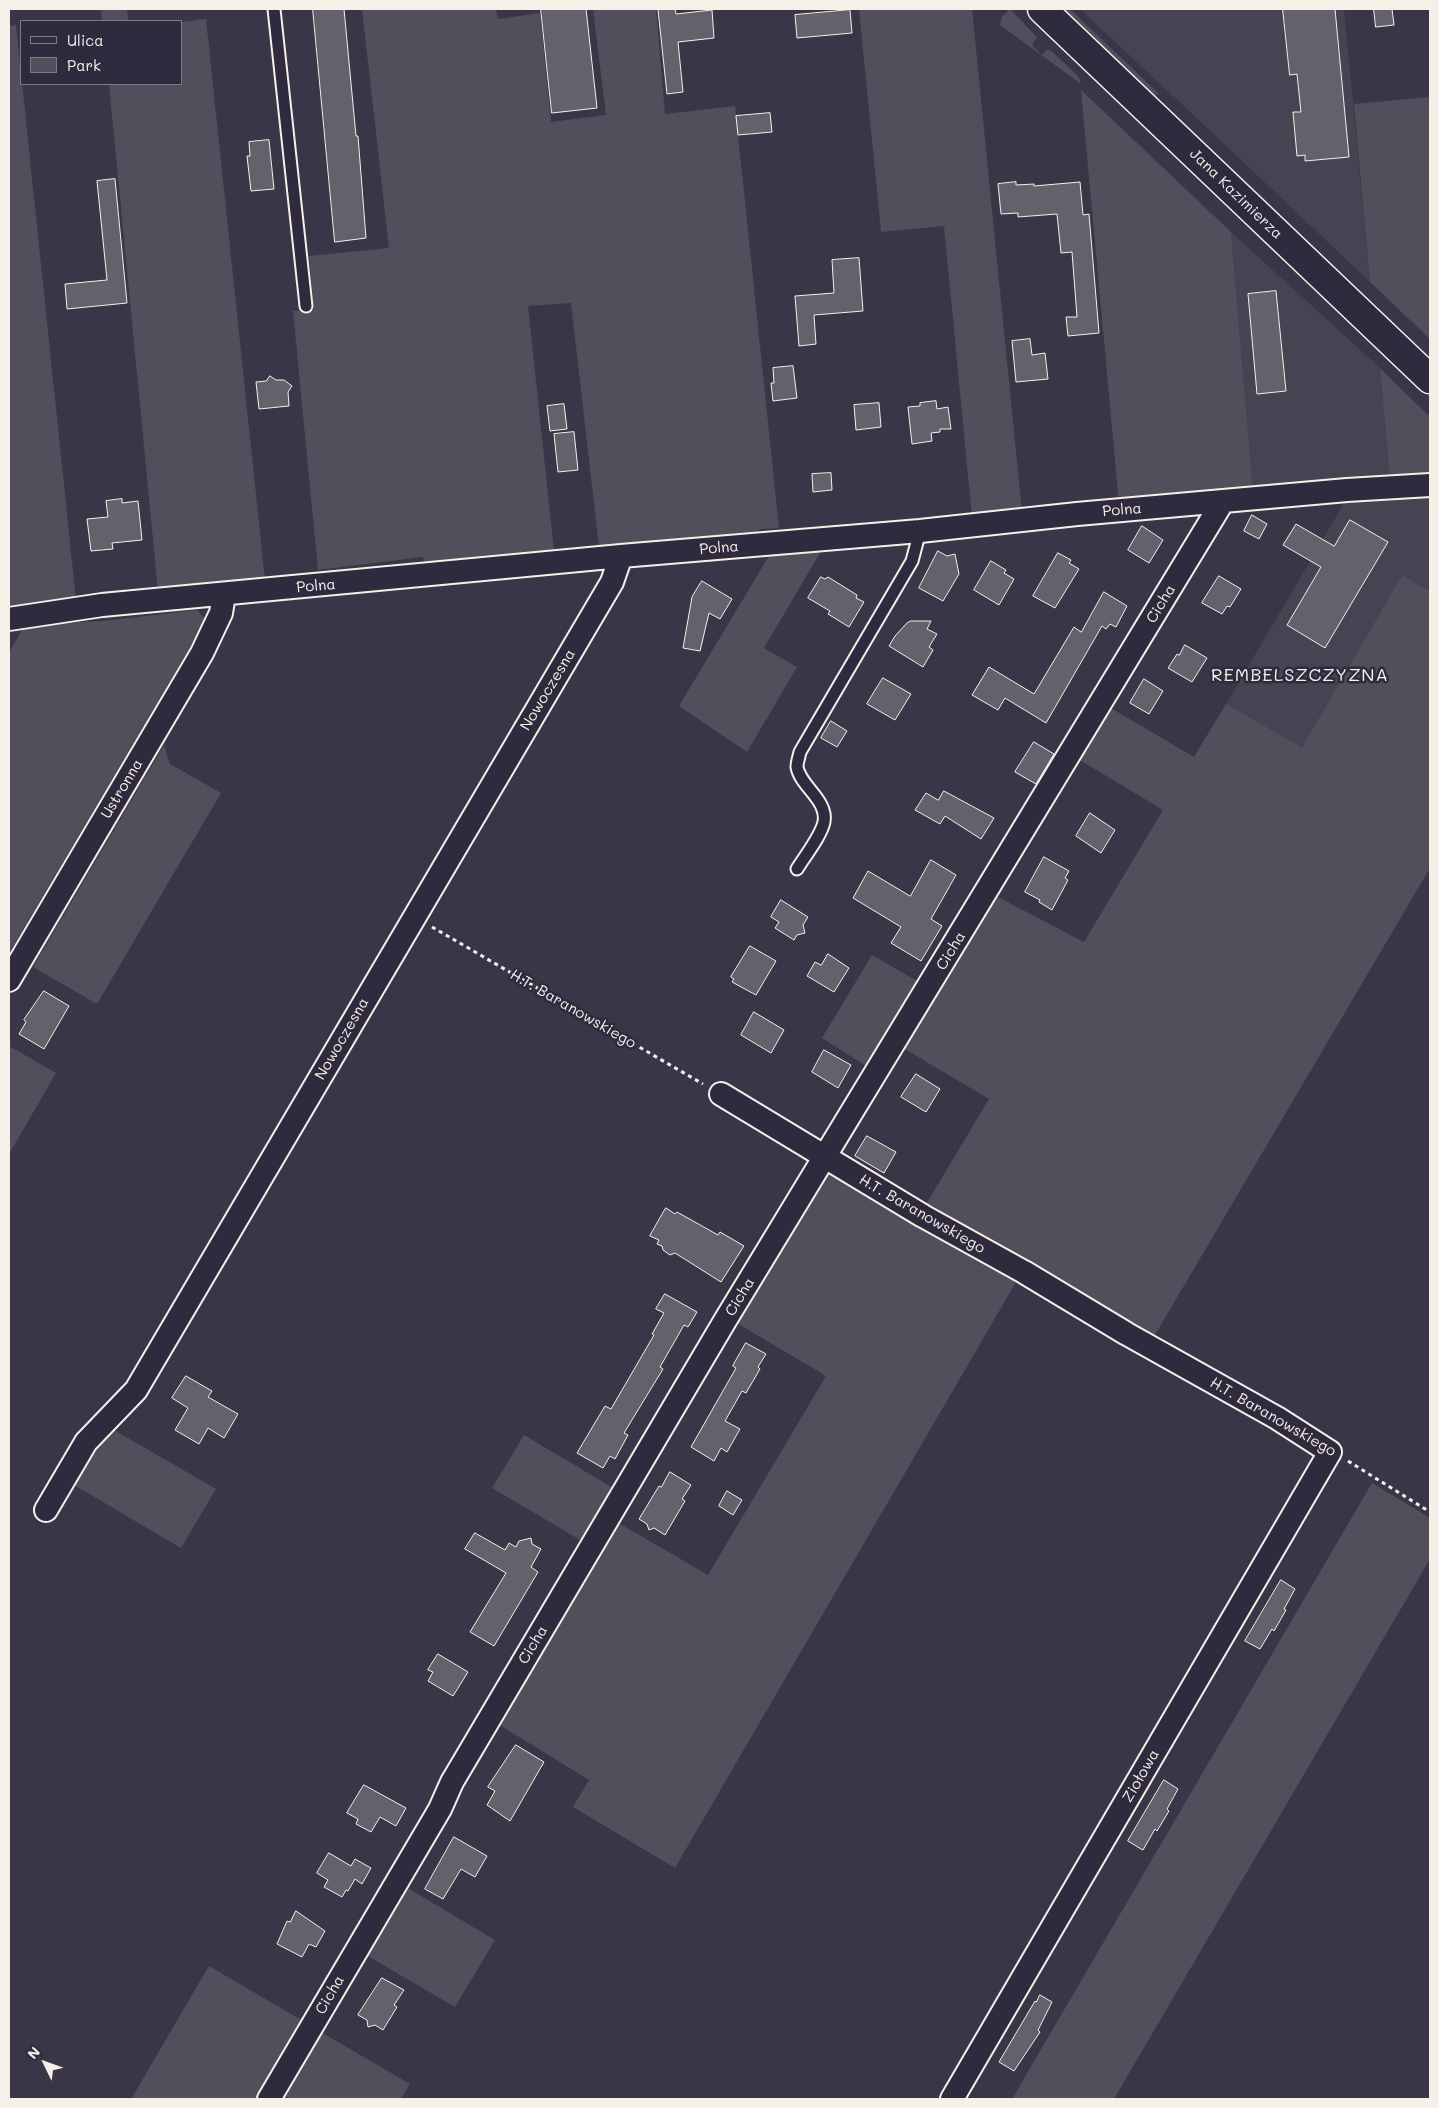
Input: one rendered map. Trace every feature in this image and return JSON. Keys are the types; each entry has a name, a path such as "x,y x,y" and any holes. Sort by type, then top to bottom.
{"main road":[{"name":"Jana Kazimierza","path":"1042,9 1430,379"}],"street":[{"name":"Polna","path":"9,619 102,605 621,556 920,531 1223,501 1430,485"},
{"name":"Cicha","path":"269,2099 440,1809 452,1782 726,1319 1223,501"},
{"name":"Nowoczesna","path":"46,1510 86,1442 136,1390 612,582 621,556"},
{"name":"Ustronna","path":"9,980 210,637 224,605 224,594"},
{"name":"H.T. Baranowskiego","path":"721,1094 1127,1334 1277,1418 1330,1452"},
{"name":"Ziołowa","path":"952,2099 1330,1452"}],"lane":[{"path":"274,9 306,306"},
{"path":"797,869 822,828 824,816 816,796 799,774 797,765 800,752 912,561 920,531"}],"path":[{"name":"H.T. Baranowskiego","path":"414,916 488,961 721,1094"},
{"name":"H.T. Baranowskiego","path":"1330,1452 1430,1512"}],"shaded area":[{"path":"1080,9 1344,9 1370,282 1220,140"},
{"path":"1231,232 1380,368 1390,481 1253,491"},
{"path":"1430,497 1430,587 1428,590 1402,575 1302,747 1226,704 1346,500"}],"green space":[{"path":"101,9 127,9 128,20 102,20"},
{"path":"362,9 496,9 498,19 540,13 551,122 606,115 593,9 656,9 665,114 735,106 779,528 760,529 753,536 599,547 571,303 528,306 554,551 427,564 422,557 318,570 293,311 314,310 309,256 389,248"},
{"path":"859,9 972,9 1022,511 972,517 944,226 881,232"},
{"path":"1010,9 1037,37 1032,45 1042,55 1046,50 1050,50 1079,77 1081,84 1000,25 1002,17"},
{"path":"1056,9 1070,9 1159,94 1150,97"},
{"path":"206,19 265,580 158,591 109,85 182,85 182,22"},
{"path":"16,25 20,85 22,85 76,600 9,608 9,26"},
{"path":"1081,90 1231,232 1253,491 1119,504"},
{"path":"1430,97 1430,339 1370,282 1354,104"},
{"path":"1380,368 1430,417 1430,479 1390,481"},
{"path":"823,548 764,648 797,667 747,752 679,706 769,556"},
{"path":"1402,575 1428,590 1430,587 1430,868 1152,1340 925,1206 989,1099 903,1048 996,896 1084,942 1163,810 1078,759 1109,707 1194,757 1226,704 1302,747"},
{"path":"197,610 206,620 9,953 9,653 25,625 103,621"},
{"path":"164,745 170,764 221,793 97,1004 33,967"},
{"path":"872,955 922,984 874,1071 822,1038"},
{"path":"9,1046 56,1073 9,1154"},
{"path":"834,1174 1019,1277 675,1868 573,1807 589,1780 498,1724 617,1522 708,1575 826,1376 735,1322 820,1178"},
{"path":"114,1430 216,1489 181,1548 74,1485 99,1441"},
{"path":"524,1435 613,1488 582,1541 492,1488"},
{"path":"1372,1483 1430,1518 1430,1559 1114,2099 1012,2099"},
{"path":"406,1887 495,1940 455,2007 366,1955"},
{"path":"209,1966 303,2021 256,2099 131,2099"},
{"path":"321,2032 410,2084 401,2099 282,2099"}],"building":[{"path":"313,9 344,9 356,136 358,136 366,238 335,242"},
{"path":"541,9 586,9 597,108 552,113"},
{"path":"675,9 676,14 712,10 714,38 678,42 683,92 667,94 658,10"},
{"path":"1283,9 1335,9 1349,157 1305,161 1305,155 1297,156 1293,112 1301,112 1297,74 1290,75"},
{"path":"1374,9 1392,9 1394,25 1376,27"},
{"path":"850,10 852,33 797,38 795,15"},
{"path":"770,113 772,132 738,135 736,116"},
{"path":"269,140 274,189 251,191 247,156 250,156 249,142"},
{"path":"115,179 127,303 67,309 65,284 107,280 97,181"},
{"path":"1016,182 1016,185 1034,184 1034,186 1080,182 1083,215 1089,214 1099,333 1068,336 1066,317 1077,317 1072,252 1061,253 1057,214 1018,217 1018,213 1001,214 998,184"},
{"path":"859,258 863,311 814,315 816,344 799,346 795,296 834,293 832,260"},
{"path":"1276,291 1286,391 1257,394 1248,294"},
{"path":"1030,339 1032,355 1045,353 1048,379 1016,382 1012,341"},
{"path":"793,366 797,398 773,401 771,383 774,383 773,368"},
{"path":"270,376 276,380 284,380 292,386 288,392 289,406 259,409 256,382 266,381"},
{"path":"936,401 937,409 948,407 951,429 940,429 940,432 931,433 932,441 912,444 908,407 920,406 920,403"},
{"path":"879,403 881,427 856,430 854,405"},
{"path":"564,404 567,429 550,431 547,406"},
{"path":"574,432 578,470 558,472 554,434"},
{"path":"831,473 832,490 813,492 812,474"},
{"path":"122,499 122,503 138,501 142,540 112,543 113,549 91,551 87,519 108,517 106,501"},
{"path":"1252,515 1267,524 1259,539 1244,531"},
{"path":"1350,520 1388,542 1325,648 1287,625 1321,567 1283,545 1296,524 1334,546"},
{"path":"1142,526 1163,540 1149,563 1128,550"},
{"path":"938,551 947,556 955,554 959,574 943,601 919,588"},
{"path":"1058,553 1071,560 1069,563 1079,569 1055,608 1033,596"},
{"path":"991,561 1006,570 1004,573 1014,579 999,605 974,590"},
{"path":"1219,576 1241,589 1230,607 1227,606 1222,614 1202,603"},
{"path":"821,577 825,579 828,577 857,595 856,598 864,602 849,627 828,614 830,611 808,598"},
{"path":"702,581 732,599 720,619 709,613 700,651 683,648 692,597"},
{"path":"1104,592 1127,606 1116,627 1110,624 1106,629 1102,626 1046,723 1005,698 998,710 972,695 989,667 1034,694 1074,627 1081,632"},
{"path":"911,621 931,621 927,629 937,634 929,647 933,650 923,667 889,646 895,636"},
{"path":"1185,645 1207,658 1192,682 1168,668"},
{"path":"883,678 911,694 895,720 867,704"},
{"path":"1144,679 1163,691 1149,714 1130,703"},
{"path":"831,721 847,731 837,747 821,738"},
{"path":"1034,742 1054,754 1036,784 1015,772"},
{"path":"944,791 994,818 981,839 945,816 940,824 915,810 926,793 938,800"},
{"path":"1090,813 1115,830 1101,853 1076,836"},
{"path":"1044,857 1069,871 1065,878 1068,880 1052,910 1039,902 1040,900 1025,892"},
{"path":"931,860 956,875 931,919 942,926 921,961 891,943 901,927 853,898 868,871 910,896"},
{"path":"781,900 808,917 803,925 805,933 797,935 794,940 775,928 779,922 771,917"},
{"path":"750,946 776,961 756,995 732,982 734,979 731,977"},
{"path":"828,954 849,968 834,992 807,976 815,962 821,965"},
{"path":"44,991 69,1006 44,1049 19,1034 26,1022 24,1020"},
{"path":"754,1012 784,1030 771,1053 741,1035"},
{"path":"824,1050 851,1065 838,1088 812,1072"},
{"path":"916,1074 940,1089 926,1112 901,1097"},
{"path":"867,1136 896,1152 884,1173 855,1156"},
{"path":"666,1208 675,1214 677,1212 718,1235 720,1232 744,1246 721,1282 675,1253 670,1255 663,1250 662,1246 657,1244 659,1240 650,1236"},
{"path":"665,1294 697,1312 688,1327 684,1325 660,1367 663,1369 624,1433 628,1435 615,1459 610,1456 603,1468 577,1453 605,1406 611,1409 654,1335 652,1334 664,1313 656,1309"},
{"path":"746,1343 766,1354 758,1367 760,1369 746,1393 742,1391 725,1421 740,1429 727,1452 721,1448 714,1461 691,1447 736,1368 733,1366"},
{"path":"186,1376 212,1391 208,1397 238,1414 224,1438 208,1428 199,1444 175,1430 188,1408 172,1398"},
{"path":"670,1472 691,1485 682,1499 685,1501 665,1535 654,1528 649,1530 647,1524 639,1519"},
{"path":"727,1491 742,1500 733,1515 719,1506"},
{"path":"475,1533 505,1550 509,1543 516,1547 519,1541 531,1538 532,1544 541,1549 531,1567 538,1572 494,1646 470,1632 506,1573 465,1549"},
{"path":"1281,1580 1295,1589 1274,1631 1272,1629 1260,1649 1245,1641"},
{"path":"438,1654 468,1672 453,1696 428,1681 433,1672 428,1670"},
{"path":"516,1745 544,1762 510,1821 487,1805 495,1791 488,1787"},
{"path":"1164,1780 1178,1789 1167,1809 1169,1811 1157,1831 1155,1829 1143,1850 1128,1841"},
{"path":"364,1785 406,1808 396,1826 380,1817 371,1832 356,1824 358,1819 347,1813"},
{"path":"454,1837 487,1856 475,1877 461,1869 443,1899 425,1889"},
{"path":"329,1853 351,1866 355,1859 371,1868 362,1884 355,1879 342,1897 324,1887 328,1880 317,1873"},
{"path":"296,1911 325,1931 316,1947 309,1944 302,1957 277,1944 287,1921 290,1922"},
{"path":"382,1978 404,1990 394,2005 397,2007 383,2030 375,2025 368,2027 367,2020 358,2015"},
{"path":"1040,1995 1052,2002 1038,2030 1040,2032 1014,2071 999,2062"}],"district":[{"name":"REMBELSZCZYZNA","path":"1300,675"}]}
